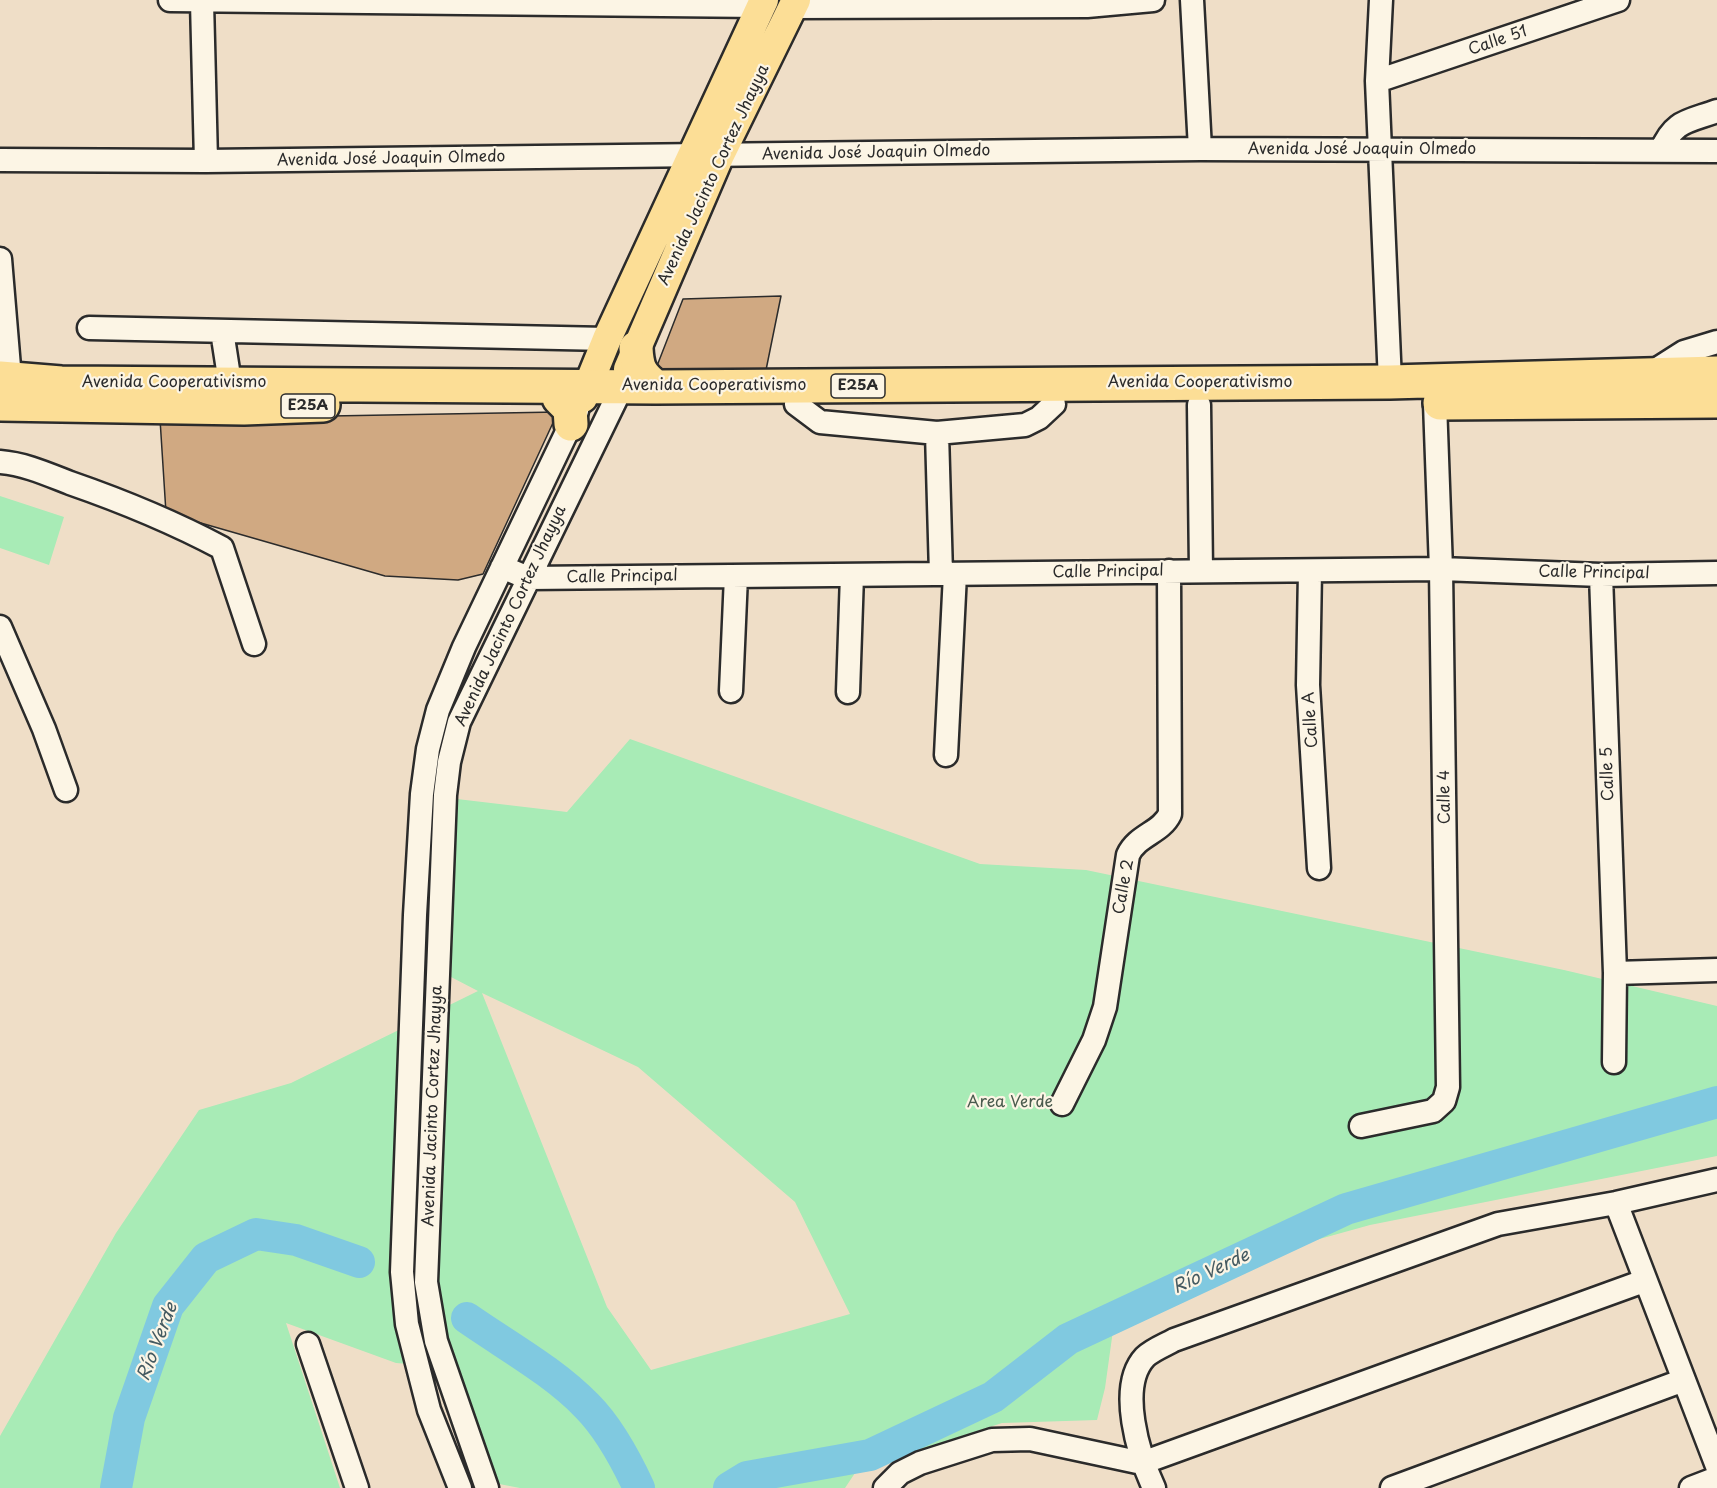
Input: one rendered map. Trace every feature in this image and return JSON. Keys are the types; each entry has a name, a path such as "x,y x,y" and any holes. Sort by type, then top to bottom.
{"highway":[{"path":"621,343 642,376 656,387"},
{"name":"Avenida Cooperativismo","path":"3,387 244,408 590,398 656,387 1390,382 1717,373"},
{"name":"Avenida Cooperativismo","path":"3,387 62,383 230,384 796,404 1199,405 1717,401"}],"main road":[{"name":"Avenida Jacinto Cortez Jhayya","path":"590,398 621,343 707,155 763,3"},
{"name":"Avenida Jacinto Cortez Jhayya","path":"707,155 794,3"}],"street":[{"path":"170,0 202,2 763,3"},
{"path":"794,3 1087,6 1153,0"},
{"path":"1192,0 1200,149"},
{"path":"1381,0 1377,81 1390,382"},
{"name":"Calle 51","path":"1377,81 1618,0"},
{"path":"202,2 206,161"},
{"path":"1661,151 1671,130 1717,111"},
{"name":"Avenida José Joaquin Olmedo","path":"0,160 206,161 1200,149 1717,151"},
{"path":"0,259 3,387"},
{"path":"89,328 621,343"},
{"path":"222,331 230,384"},
{"path":"1649,375 1684,352 1717,342"},
{"name":"Avenida Jacinto Cortez Jhayya","path":"460,1488 429,1410 406,1324 402,1272 415,915 422,794 438,710 502,567 590,398"},
{"name":"Avenida Jacinto Cortez Jhayya","path":"487,1488 436,1341 426,1282 445,795 449,762 459,722 528,578 590,398"},
{"name":"Calle 4","path":"1361,1126 1433,1111 1439,1108 1447,1094 1448,933 1441,569 1435,403"},
{"path":"796,404 820,422 937,432 1025,425 1039,418 1054,404"},
{"path":"1199,405 1202,571"},
{"path":"937,432 948,574 945,755"},
{"path":"0,462 16,463 81,486 178,524 222,548 254,644"},
{"name":"Calle Principal","path":"502,567 528,578 1441,569 1601,575 1717,573"},
{"name":"Calle 2","path":"1062,1104 1094,1040 1105,1007 1128,855 1137,841 1161,826 1170,814 1168,571"},
{"name":"Calle A","path":"1310,572 1308,685 1319,868"},
{"path":"848,692 852,575"},
{"name":"Calle 5","path":"1601,575 1615,973 1614,1062"},
{"path":"731,691 735,576"},
{"path":"0,627 44,729 66,790"},
{"path":"1615,973 1717,970"},
{"path":"1154,1488 1143,1463 1130,1401 1134,1377 1145,1357 1174,1341 1498,1224 1616,1203 1717,1180"},
{"path":"1616,1203 1644,1281 1717,1466"},
{"path":"885,1488 900,1473 920,1463 992,1440 1030,1439 1143,1463 1644,1281"},
{"path":"308,1344 357,1488"},
{"path":"1392,1488 1684,1380"},
{"path":"1690,1488 1717,1478"}],"green space":[{"path":"0,496 64,517 49,565 0,548"},
{"name":"Area Verde","path":"630,739 980,864 1086,870 1564,970 1717,1006 1717,1156 1370,1225 1215,1268 1115,1316 1105,1388 1097,1420 1002,1423 857,1470 845,1488 520,1488 494,1483 458,1368 396,1363 286,1323 340,1488 0,1488 0,1436 116,1233 199,1110 291,1083 478,991 451,977 457,799 567,812","holes":["482,993 638,1067 795,1202 850,1314 651,1370 607,1307"]}],"building":[{"path":"781,296 766,370 655,371 683,299"},
{"path":"558,412 483,574 458,580 385,576 166,513 160,419"}],"waterway":[{"name":"Río Verde","path":"729,1488 747,1477 870,1455 993,1397 1068,1339 1346,1209 1717,1102"},
{"name":"Río Verde","path":"116,1488 129,1418 168,1306 206,1258 256,1234 296,1240 359,1262"},
{"name":"Río Verde","path":"467,1318 545,1370 574,1393 603,1424 639,1488"}]}
